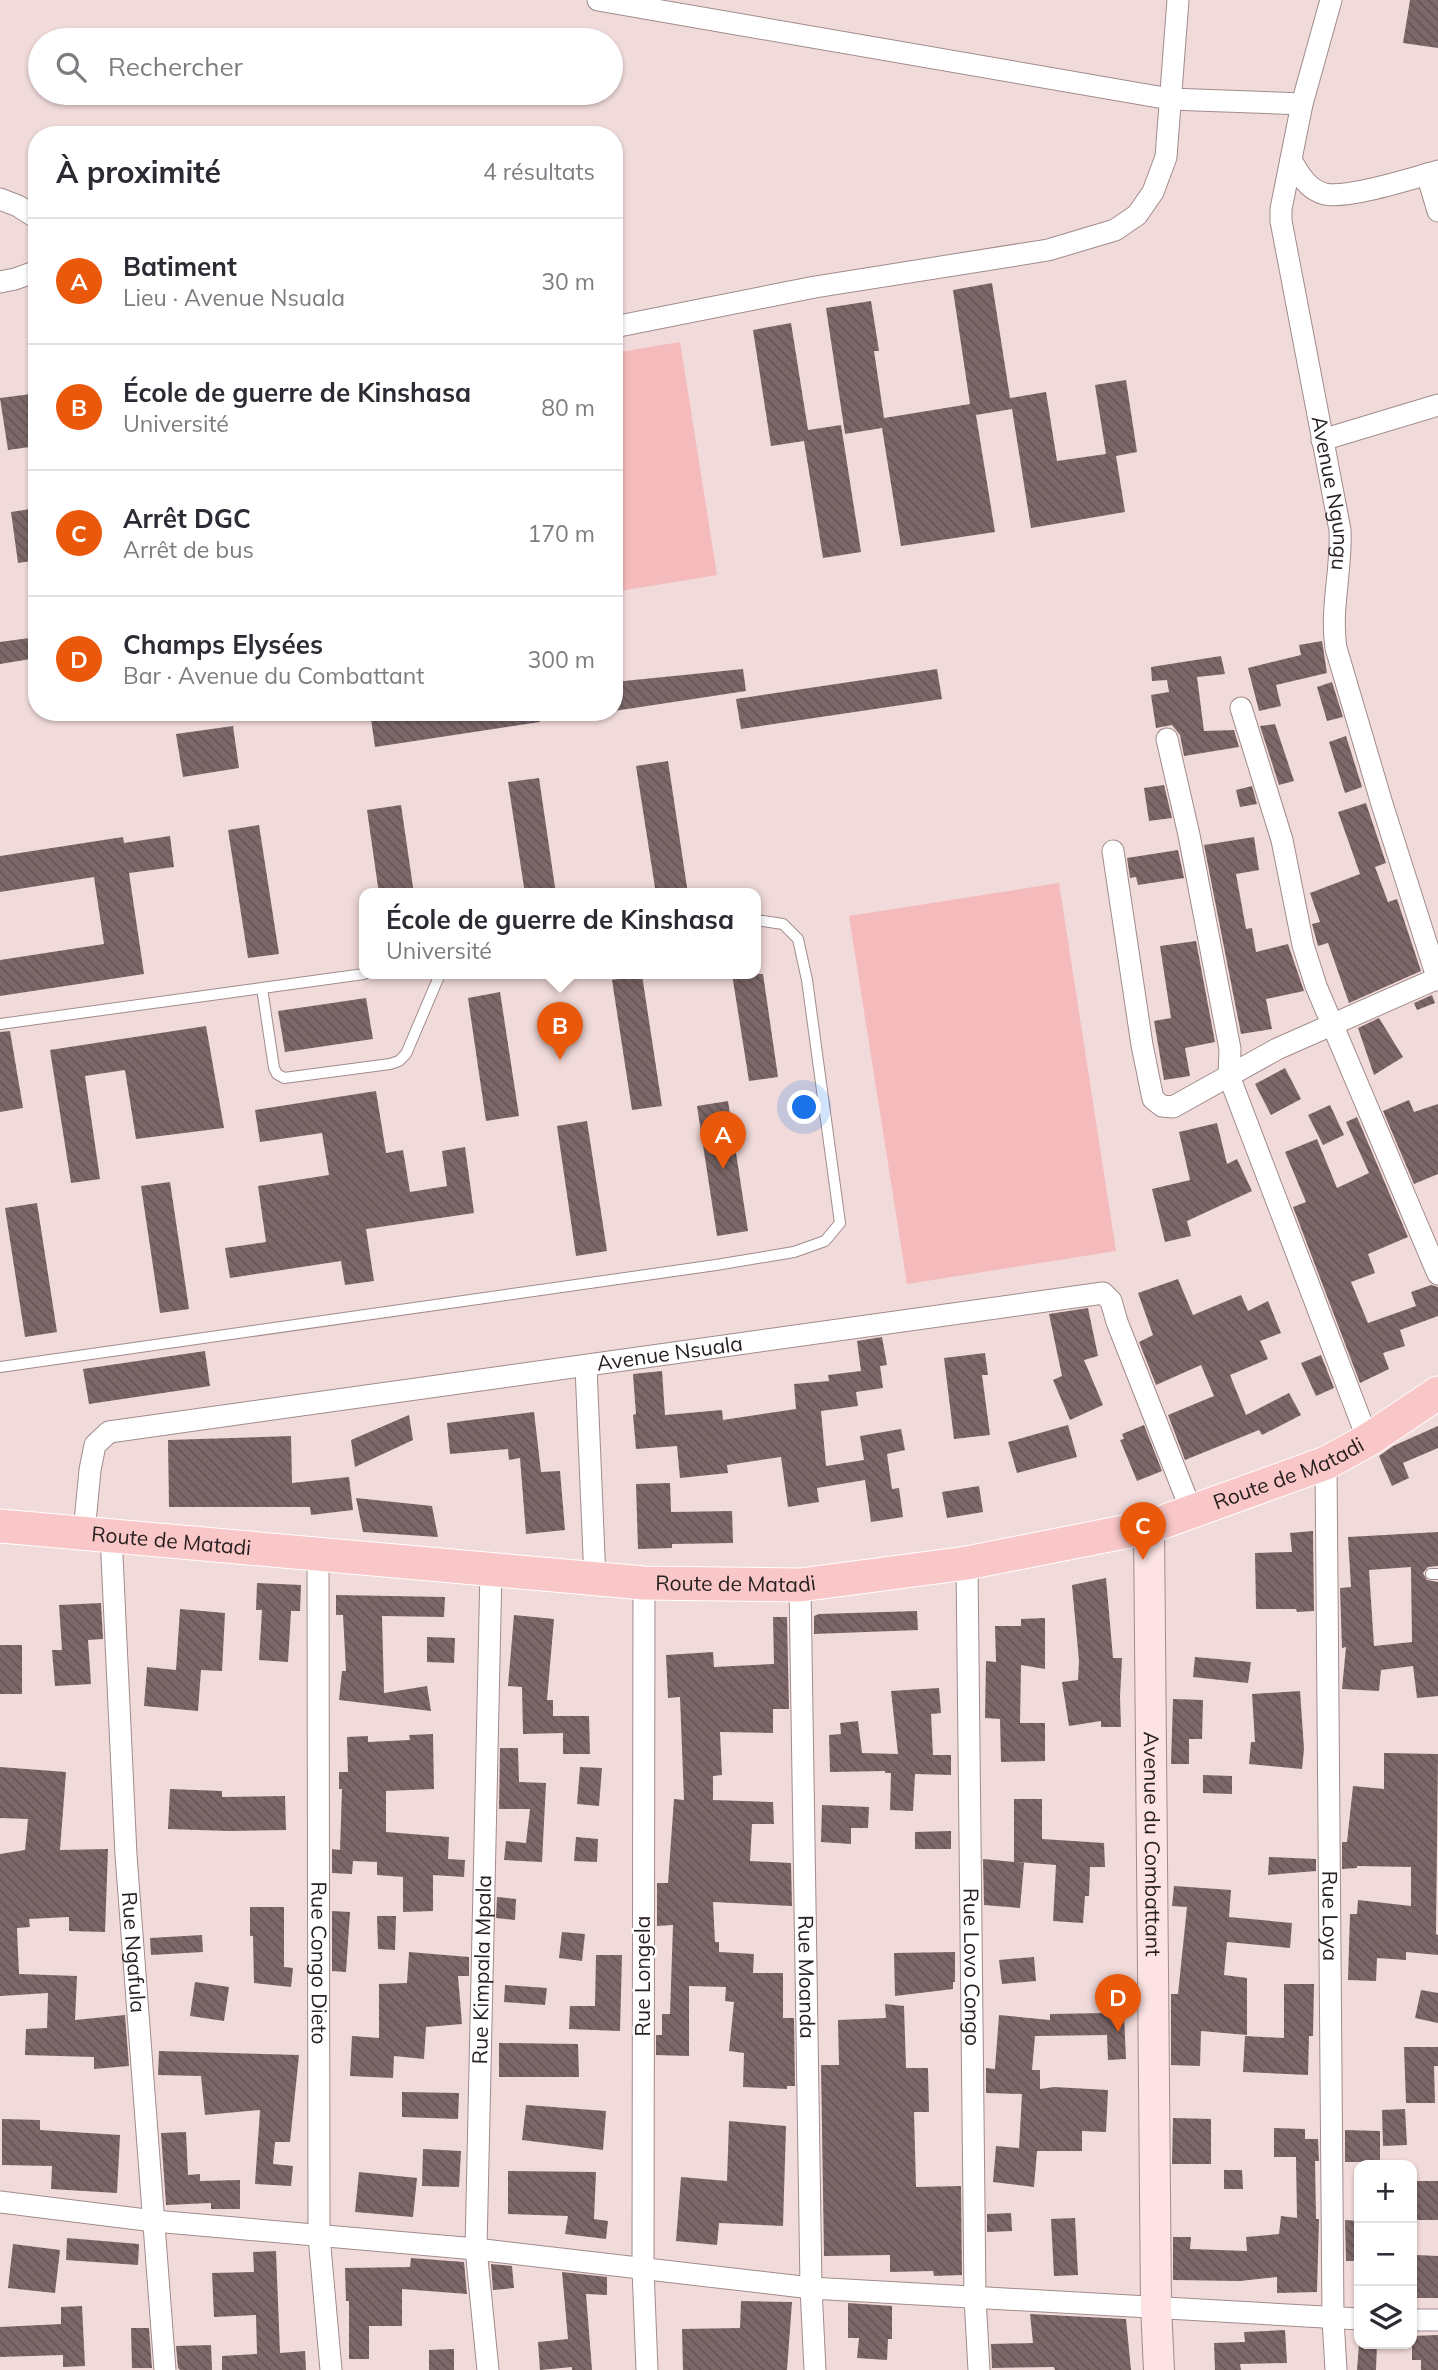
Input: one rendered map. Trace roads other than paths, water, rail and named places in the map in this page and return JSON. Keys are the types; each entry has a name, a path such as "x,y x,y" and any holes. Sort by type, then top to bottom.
{"main road":[{"name":"Route de Matadi","path":"0,1526 644,1583 800,1585 967,1563 1149,1527 1326,1463 1368,1440 1438,1393"}],"street":[{"path":"598,0 1170,99 1303,104"},
{"path":"623,325 815,287 1048,250 1115,230 1137,215 1153,192 1166,157 1178,0"},
{"name":"Avenue Ngungu","path":"1331,0 1303,104 1281,209 1281,221 1340,530 1334,634 1336,648 1438,979"},
{"path":"1291,160 1300,177 1324,194 1342,194 1433,172 1438,211"},
{"path":"0,199 28,212"},
{"path":"0,282 28,274"},
{"path":"1322,440 1438,405"},
{"path":"1241,708 1282,840 1303,944 1316,986 1438,1274"},
{"path":"1167,739 1189,835 1230,1049 1229,1076 1368,1440"},
{"path":"1112,851 1142,1045 1153,1099 1162,1106 1172,1107 1277,1049 1438,979"},
{"name":"Avenue Nsuala","path":"97,1534 90,1470 95,1445 109,1432 1103,1293 1111,1301 1191,1510"},
{"path":"586,1367 596,1579"},
{"name":"Rue Loya","path":"1326,1463 1336,2370"},
{"name":"Avenue du Combattant","path":"1149,1527 1156,2306 1159,2370"},
{"name":"Rue Ngafula","path":"97,1534 127,1855 165,2370"},
{"name":"Rue Congo Dieto","path":"318,1553 319,2236 331,2370"},
{"name":"Rue Lovo Congo","path":"967,1563 975,2298 979,2370"},
{"name":"Rue Kimpala Mpala","path":"488,2370 476,2249 491,1570"},
{"name":"Rue Longela","path":"644,1583 643,2269 647,2370"},
{"name":"Rue Moanda","path":"800,1585 811,2288 815,2370"},
{"path":"0,2202 154,2221 476,2249 811,2288 1354,2319"},
{"path":"1417,2320 1438,2320"}],"lane":[{"path":"0,1367 729,1263 794,1252 825,1241 840,1223 807,980 797,939 783,924 761,921"},
{"path":"0,1024 359,975"},
{"path":"262,988 274,1068 277,1074 284,1078 400,1061 406,1054 438,979"}],"place":[{"name":"École de guerre de Kinshasa","path":"560,1060"},
{"name":"Batiment","path":"723,1169"},
{"name":"Arrêt DGC","path":"1143,1560"},
{"name":"Champs Elysées","path":"1118,2032"}]}
